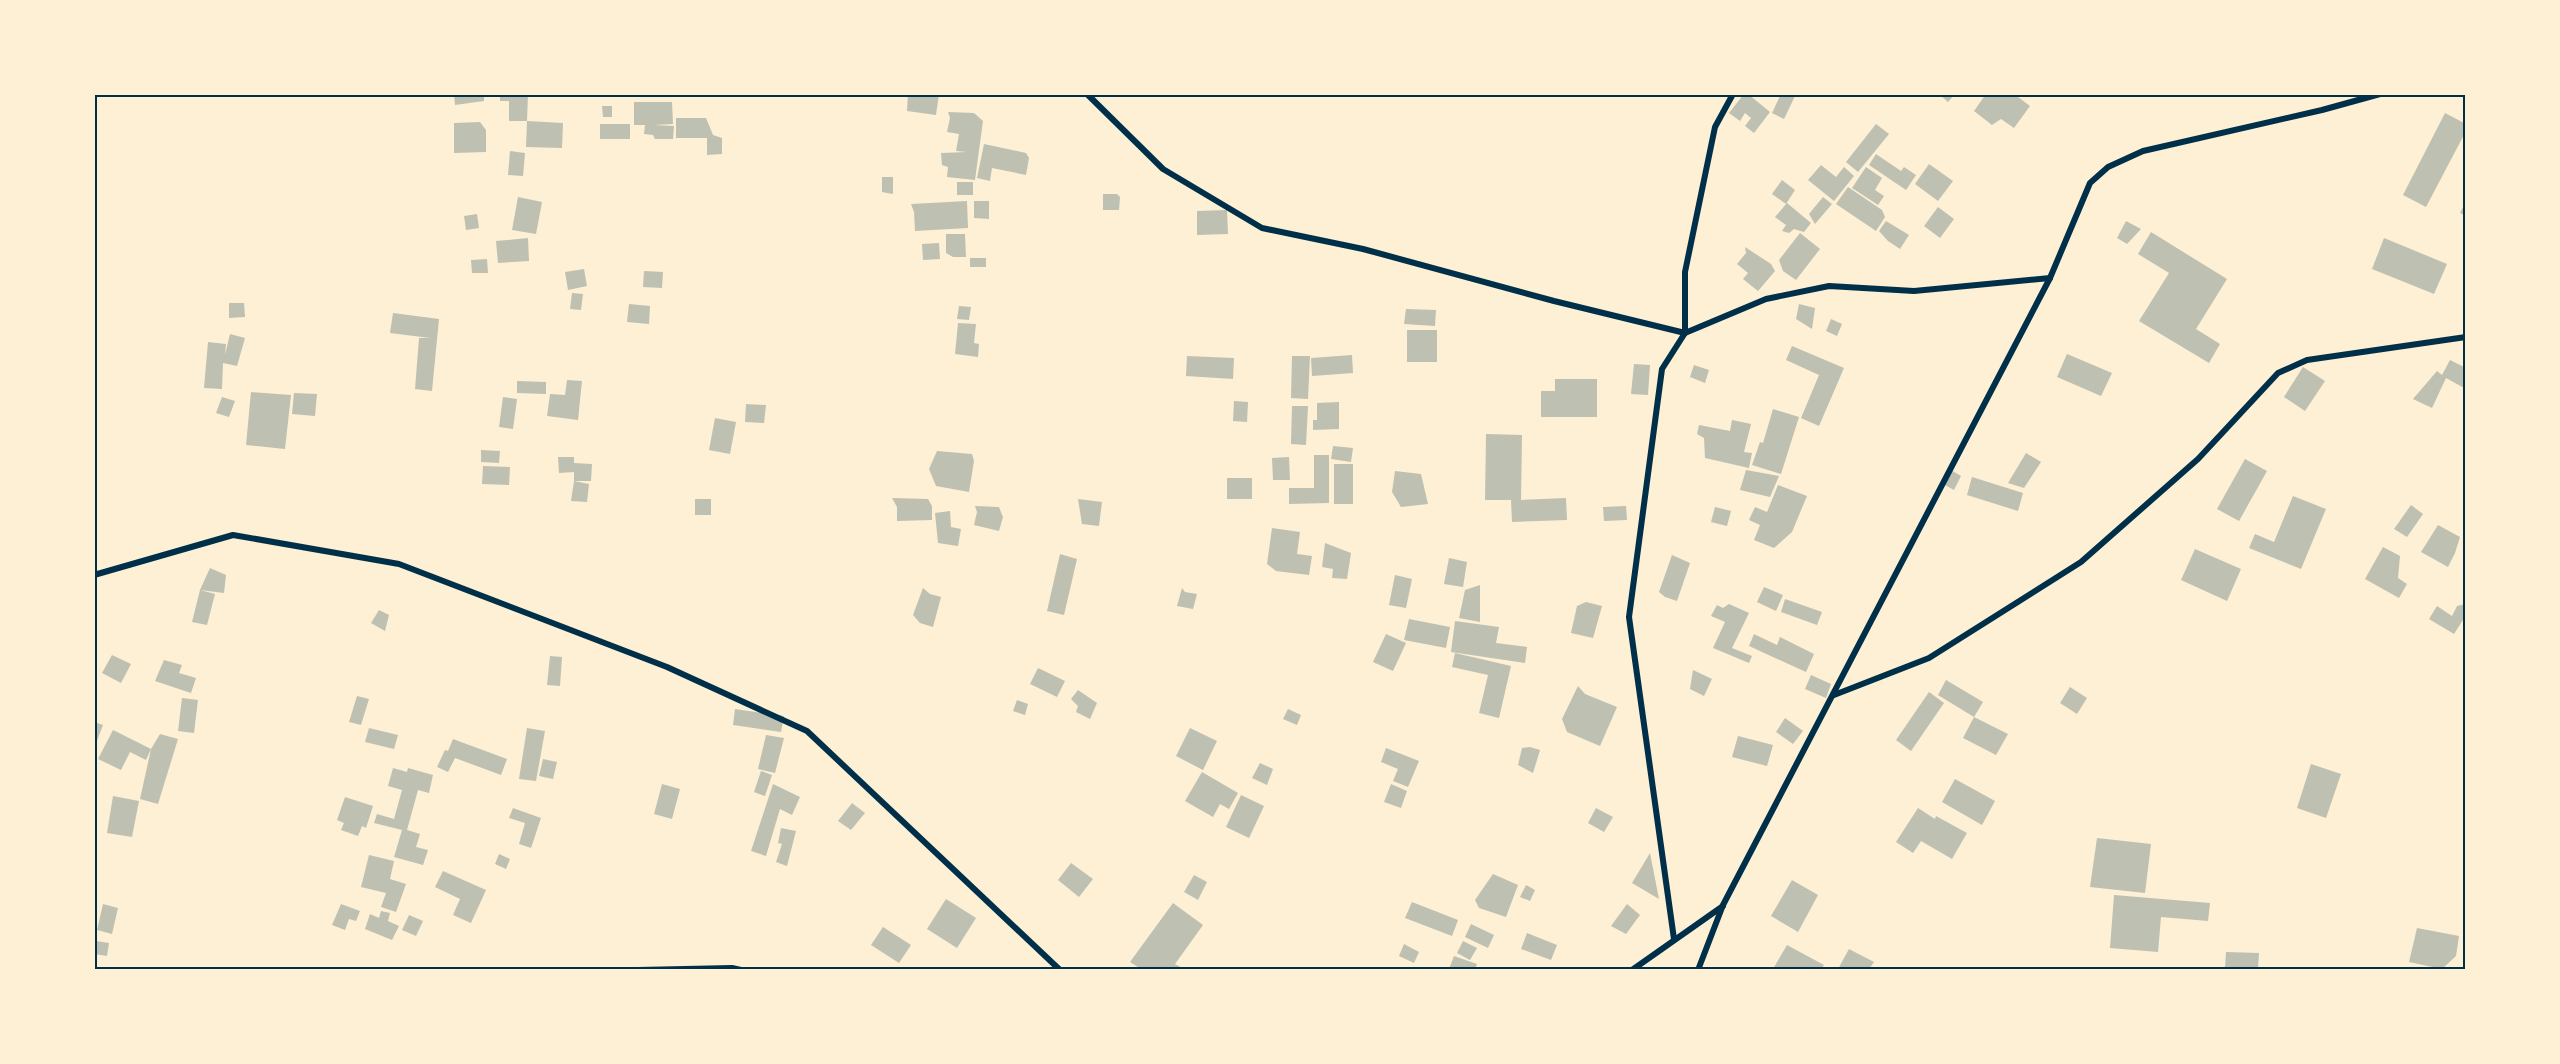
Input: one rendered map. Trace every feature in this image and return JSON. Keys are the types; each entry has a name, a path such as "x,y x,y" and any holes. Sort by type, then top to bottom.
{"street":[{"path":"1087,94 1163,169 1262,228 1363,249 1554,301 1685,333 1766,299 1828,286 1914,291 2050,278"},
{"path":"1674,939 1629,617 1662,369 1685,333 1685,272 1715,127 1733,94"},
{"path":"1698,969 1723,905 2050,278 2090,183 2108,167 2143,151 2322,110 2380,94"},
{"path":"1834,695 1929,658 2081,562 2198,459 2278,373 2307,360 2466,337"},
{"path":"94,575 233,535 399,564 667,667 807,730 1060,969"},
{"path":"1632,969 1723,905"},
{"path":"638,969 741,969"}],"building":[{"path":"454,94 484,94 484,101 455,105"},
{"path":"500,94 528,94 527,121 509,121 509,101 500,101"},
{"path":"908,94 939,94 936,115 907,111"},
{"path":"1744,94 1748,94 1770,112 1754,133 1745,126 1751,118 1745,113 1740,121 1729,113"},
{"path":"1781,94 1796,94 1784,119 1772,113"},
{"path":"1939,94 1955,94 1948,102"},
{"path":"1986,94 2014,94 2030,106 2014,128 2001,119 1992,125 1974,111"},
{"path":"634,102 672,102 673,124 654,125 674,126 673,139 655,139 653,135 644,134 645,125 634,125"},
{"path":"602,106 612,106 612,117 603,117"},
{"path":"948,112 974,113 983,121 975,180 947,177 948,167 942,165 941,153 967,152 956,151 959,134 947,132 950,118"},
{"path":"2445,113 2466,124 2466,131 2426,207 2403,195"},
{"path":"676,118 706,118 713,135 722,138 722,154 707,155 707,138 676,138"},
{"path":"527,121 563,123 562,148 526,147"},
{"path":"480,122 486,130 486,152 454,153 454,123"},
{"path":"600,124 630,124 630,139 600,139"},
{"path":"1876,124 1889,134 1858,172 1846,162"},
{"path":"984,144 1026,153 1029,158 1026,175 992,168 990,181 977,178"},
{"path":"510,151 525,153 523,176 508,175"},
{"path":"1876,154 1901,171 1904,167 1916,175 1906,190 1869,165"},
{"path":"1929,164 1953,181 1938,201 1915,184"},
{"path":"1821,165 1836,177 1844,167 1854,176 1834,201 1808,180"},
{"path":"1866,167 1882,178 1875,190 1884,196 1878,205 1852,188"},
{"path":"882,177 893,177 893,194 882,192"},
{"path":"1782,180 1795,190 1786,204 1772,194"},
{"path":"957,182 973,182 973,195 957,195"},
{"path":"1848,187 1882,210 1885,217 1876,231 1836,204"},
{"path":"1103,194 1117,194 1120,197 1119,210 1103,210"},
{"path":"518,197 542,202 536,234 512,230"},
{"path":"1823,197 1832,204 1815,224 1809,214"},
{"path":"967,201 968,228 915,231 911,204"},
{"path":"974,201 989,201 989,219 974,218"},
{"path":"2466,201 2466,216 2460,213"},
{"path":"1787,203 1811,223 1804,232 1794,229 1789,233 1782,231 1786,225 1775,217"},
{"path":"1938,207 1954,219 1940,238 1924,226"},
{"path":"1227,210 1228,234 1197,235 1197,211"},
{"path":"477,214 479,228 466,230 464,216"},
{"path":"1886,221 1909,235 1900,249 1879,231"},
{"path":"2126,221 2141,229 2127,244 2117,238"},
{"path":"2151,232 2227,279 2196,329 2220,344 2209,363 2139,321 2169,273 2138,254"},
{"path":"1800,233 1820,249 1796,280 1783,271 1779,260"},
{"path":"946,234 965,234 966,257 953,257 946,253"},
{"path":"528,238 529,261 498,263 496,241"},
{"path":"2384,238 2447,264 2434,294 2372,269"},
{"path":"939,243 940,259 923,260 922,244"},
{"path":"1745,247 1771,264 1775,271 1758,291 1743,279 1748,273 1737,264 1746,253"},
{"path":"970,258 986,258 986,267 970,267"},
{"path":"487,259 488,273 472,273 471,260"},
{"path":"584,269 587,286 568,290 565,272"},
{"path":"644,271 663,272 662,288 643,287"},
{"path":"572,293 583,294 581,310 570,309"},
{"path":"229,303 244,303 245,317 229,318"},
{"path":"629,304 650,306 649,324 627,322"},
{"path":"1799,304 1815,308 1812,329 1796,319"},
{"path":"959,306 971,307 969,320 957,319"},
{"path":"1406,309 1436,310 1435,326 1404,324"},
{"path":"393,313 439,319 432,391 415,389 419,338 430,338 390,333"},
{"path":"1831,319 1842,324 1837,336 1826,331"},
{"path":"958,323 976,324 974,343 979,344 978,357 955,354"},
{"path":"1407,330 1437,330 1437,362 1407,362"},
{"path":"230,334 245,338 237,366 223,363 222,389 204,388 208,342 226,344 225,355"},
{"path":"1792,346 1844,368 1819,426 1801,418 1819,375 1786,360"},
{"path":"2067,354 2112,373 2101,396 2057,377"},
{"path":"1352,355 1353,373 1312,376 1311,358"},
{"path":"1187,356 1234,358 1233,379 1186,376"},
{"path":"1292,356 1310,356 1308,399 1291,398"},
{"path":"2450,360 2466,368 2466,389 2446,378 2432,408 2413,399 2437,371 2442,375"},
{"path":"1634,364 1650,365 1648,395 1631,394"},
{"path":"1694,365 1709,370 1705,383 1690,377"},
{"path":"2303,367 2325,381 2305,411 2284,397"},
{"path":"1555,379 1597,379 1597,417 1541,417 1541,391 1555,391"},
{"path":"567,380 582,381 578,420 547,416 550,394 565,395"},
{"path":"517,381 546,382 546,394 517,393"},
{"path":"251,392 291,395 285,449 246,445"},
{"path":"294,393 317,394 315,416 292,414"},
{"path":"222,397 235,401 229,417 216,413"},
{"path":"503,397 517,399 513,429 499,427"},
{"path":"1234,401 1248,402 1247,422 1233,421"},
{"path":"1339,402 1339,429 1313,430 1313,420 1317,420 1317,403"},
{"path":"746,404 766,405 764,423 745,422"},
{"path":"1292,406 1308,406 1306,445 1291,444"},
{"path":"1773,409 1799,417 1781,474 1752,465 1760,442 1763,443"},
{"path":"715,418 736,422 730,454 709,450"},
{"path":"1732,420 1751,424 1744,452 1752,453 1749,468 1705,458 1704,438 1697,434 1699,425 1730,431"},
{"path":"1486,434 1522,435 1521,500 1566,498 1567,520 1512,522 1511,500 1485,500"},
{"path":"1333,446 1353,448 1351,462 1331,459"},
{"path":"481,450 500,451 499,463 481,462"},
{"path":"937,451 972,454 974,461 969,492 936,486 929,469"},
{"path":"2026,453 2041,462 2024,488 2008,483"},
{"path":"1314,455 1329,455 1329,503 1289,504 1289,488 1314,488"},
{"path":"558,457 574,457 574,463 592,464 591,481 574,481 574,472 559,473"},
{"path":"1289,457 1290,480 1273,480 1272,458"},
{"path":"2245,459 2267,471 2239,521 2217,509"},
{"path":"1334,464 1353,464 1353,504 1334,504"},
{"path":"483,466 510,467 509,485 482,484"},
{"path":"1746,470 1779,476 1770,497 1740,490"},
{"path":"1951,470 1961,476 1954,490 1943,484"},
{"path":"1395,471 1421,474 1428,504 1401,507 1392,492"},
{"path":"1972,477 2023,493 2018,511 1967,495"},
{"path":"1227,478 1252,478 1252,499 1227,499"},
{"path":"574,481 589,484 587,502 571,501"},
{"path":"1778,485 1807,496 1792,532 1774,548 1754,540 1760,525 1749,520 1755,507 1767,512"},
{"path":"2293,496 2326,509 2301,569 2249,548 2255,534 2274,542"},
{"path":"892,498 928,499 932,506 932,520 897,521 897,507"},
{"path":"695,499 711,499 711,515 695,515"},
{"path":"1078,499 1102,502 1099,526 1082,524"},
{"path":"2411,505 2423,514 2407,537 2394,529"},
{"path":"975,506 999,507 1003,517 999,531 974,525 977,512"},
{"path":"1626,506 1627,520 1604,521 1603,507"},
{"path":"1715,507 1731,511 1727,526 1711,522"},
{"path":"950,511 951,527 961,529 958,546 938,543 935,513"},
{"path":"2438,525 2460,537 2448,567 2421,552"},
{"path":"1272,528 1300,532 1297,554 1312,556 1309,575 1276,571 1267,564"},
{"path":"1325,543 1351,553 1347,579 1332,578 1333,569 1322,567"},
{"path":"2383,547 2400,556 2398,578 2407,584 2399,598 2365,579"},
{"path":"2195,549 2241,569 2227,601 2181,580"},
{"path":"1060,554 1077,559 1064,615 1047,611"},
{"path":"1672,555 1690,563 1677,601 1659,592"},
{"path":"1449,558 1467,562 1463,587 1444,584"},
{"path":"210,568 226,575 224,593 200,590"},
{"path":"1395,575 1412,579 1406,608 1389,605"},
{"path":"1480,585 1480,622 1459,618 1465,590"},
{"path":"1764,587 1783,595 1776,611 1757,602"},
{"path":"923,588 930,594 941,597 933,627 920,623 913,615"},
{"path":"1182,588 1185,592 1197,594 1193,609 1177,606"},
{"path":"200,590 215,594 207,625 192,622"},
{"path":"1785,599 1822,612 1817,625 1781,612"},
{"path":"1586,602 1602,606 1593,638 1571,633 1577,606"},
{"path":"1729,604 1749,613 1732,648 1752,656 1749,663 1713,648 1725,622 1711,616 1717,605 1723,608"},
{"path":"2466,604 2466,615 2454,634 2429,619 2437,606 2452,616 2457,606"},
{"path":"379,610 389,615 385,631 371,623"},
{"path":"1409,619 1450,627 1446,648 1404,640"},
{"path":"1455,621 1499,627 1496,643 1527,647 1525,663 1451,652"},
{"path":"1386,634 1406,643 1393,671 1373,662"},
{"path":"1754,634 1777,645 1780,637 1814,654 1806,672 1749,646"},
{"path":"1455,653 1511,666 1499,718 1479,713 1488,675 1452,667"},
{"path":"112,655 131,664 121,683 102,673"},
{"path":"550,656 562,657 560,686 547,685"},
{"path":"164,660 182,665 179,673 196,678 191,693 155,681"},
{"path":"1038,668 1065,681 1057,697 1030,684"},
{"path":"1693,670 1712,679 1704,696 1690,689"},
{"path":"1811,675 1831,684 1826,698 1805,689"},
{"path":"1946,680 1983,702 1974,717 1938,695"},
{"path":"1578,686 1585,694 1617,707 1600,746 1567,732 1562,719"},
{"path":"2070,687 2087,698 2077,714 2060,703"},
{"path":"1078,690 1097,703 1090,719 1076,712 1078,706 1071,699"},
{"path":"1929,692 1944,703 1911,751 1896,740"},
{"path":"357,696 369,699 361,725 349,722"},
{"path":"182,698 198,700 194,733 178,731"},
{"path":"1017,700 1028,704 1025,715 1013,711"},
{"path":"735,709 784,716 781,732 733,725"},
{"path":"1288,709 1301,715 1297,725 1283,719"},
{"path":"1974,717 2008,734 1996,755 1963,738"},
{"path":"1785,718 1803,731 1793,744 1776,732"},
{"path":"94,722 103,725 95,746 94,745"},
{"path":"369,728 398,735 394,749 365,742"},
{"path":"527,728 545,731 536,781 519,779"},
{"path":"1190,728 1217,741 1203,770 1176,756"},
{"path":"113,730 151,749 146,760 130,752 121,770 98,759"},
{"path":"160,734 178,739 158,804 140,799 151,749"},
{"path":"766,735 784,738 775,773 758,769"},
{"path":"1738,736 1773,745 1767,766 1732,757"},
{"path":"453,739 507,759 501,775 455,758 448,772 437,767"},
{"path":"1530,747 1540,750 1533,773 1518,765 1522,748"},
{"path":"1386,748 1419,761 1408,787 1393,781 1398,769 1381,762"},
{"path":"543,759 557,762 553,779 539,776"},
{"path":"1260,763 1273,769 1267,785 1252,778"},
{"path":"2311,764 2341,774 2326,818 2297,808"},
{"path":"393,768 407,772 408,768 433,775 429,793 418,790 407,830 420,834 416,847 428,850 423,865 394,857 402,830 374,823 377,814 394,819 402,790 388,786"},
{"path":"761,771 772,775 765,796 754,792"},
{"path":"1202,772 1238,793 1229,809 1220,804 1213,817 1185,801"},
{"path":"1955,779 1995,801 1982,825 1942,802"},
{"path":"662,784 680,789 672,819 654,814"},
{"path":"773,784 800,797 792,815 780,809 766,856 751,851"},
{"path":"1391,784 1407,791 1401,808 1384,802"},
{"path":"1241,795 1264,806 1249,838 1226,827"},
{"path":"113,796 139,801 132,837 107,833"},
{"path":"345,797 373,806 366,828 362,826 358,836 341,830 344,823 337,820"},
{"path":"852,803 865,813 851,830 838,821"},
{"path":"513,808 541,818 531,848 519,844 525,823 509,818"},
{"path":"1596,808 1613,817 1604,832 1588,823"},
{"path":"1918,808 1935,819 1936,816 1967,833 1952,859 1921,841 1913,853 1896,842"},
{"path":"781,828 796,831 787,866 776,862 782,844 778,843"},
{"path":"2097,838 2151,844 2145,893 2090,887"},
{"path":"1650,853 1659,899 1632,883"},
{"path":"499,854 510,859 506,869 495,864"},
{"path":"369,855 394,861 390,879 406,884 396,912 381,907 386,893 361,887"},
{"path":"1071,863 1093,879 1079,897 1058,880"},
{"path":"443,871 486,890 471,923 453,915 460,899 435,887"},
{"path":"1493,874 1518,885 1506,917 1479,908 1475,900"},
{"path":"1194,875 1207,882 1198,900 1184,892"},
{"path":"1792,880 1818,895 1798,932 1771,916"},
{"path":"1526,885 1535,890 1530,901 1520,897"},
{"path":"2114,895 2210,903 2208,921 2161,917 2158,952 2110,948"},
{"path":"946,899 976,918 957,948 927,929"},
{"path":"1412,902 1458,920 1452,936 1405,918"},
{"path":"1173,903 1203,925 1175,964 1184,969 1141,969 1130,962"},
{"path":"103,904 118,908 112,934 97,930"},
{"path":"341,904 360,911 356,921 349,919 345,930 332,925"},
{"path":"1627,904 1640,915 1626,934 1611,926"},
{"path":"381,911 390,913 388,921 399,926 392,940 365,929 370,914 379,918"},
{"path":"409,915 423,921 416,936 402,930"},
{"path":"1471,924 1494,935 1488,948 1465,937"},
{"path":"883,927 911,945 899,963 871,945"},
{"path":"2417,928 2459,936 2456,956 2442,969 2409,962"},
{"path":"1527,933 1557,945 1551,960 1521,949"},
{"path":"96,941 109,943 107,956 94,954"},
{"path":"1463,941 1477,948 1470,960 1457,953"},
{"path":"1404,944 1419,952 1414,963 1399,956"},
{"path":"1787,945 1824,965 1821,969 1773,969"},
{"path":"1849,949 1874,962 1869,969 1838,969"},
{"path":"2226,952 2259,953 2258,969 2225,968"},
{"path":"1454,956 1477,964 1475,969 1449,969"}]}
